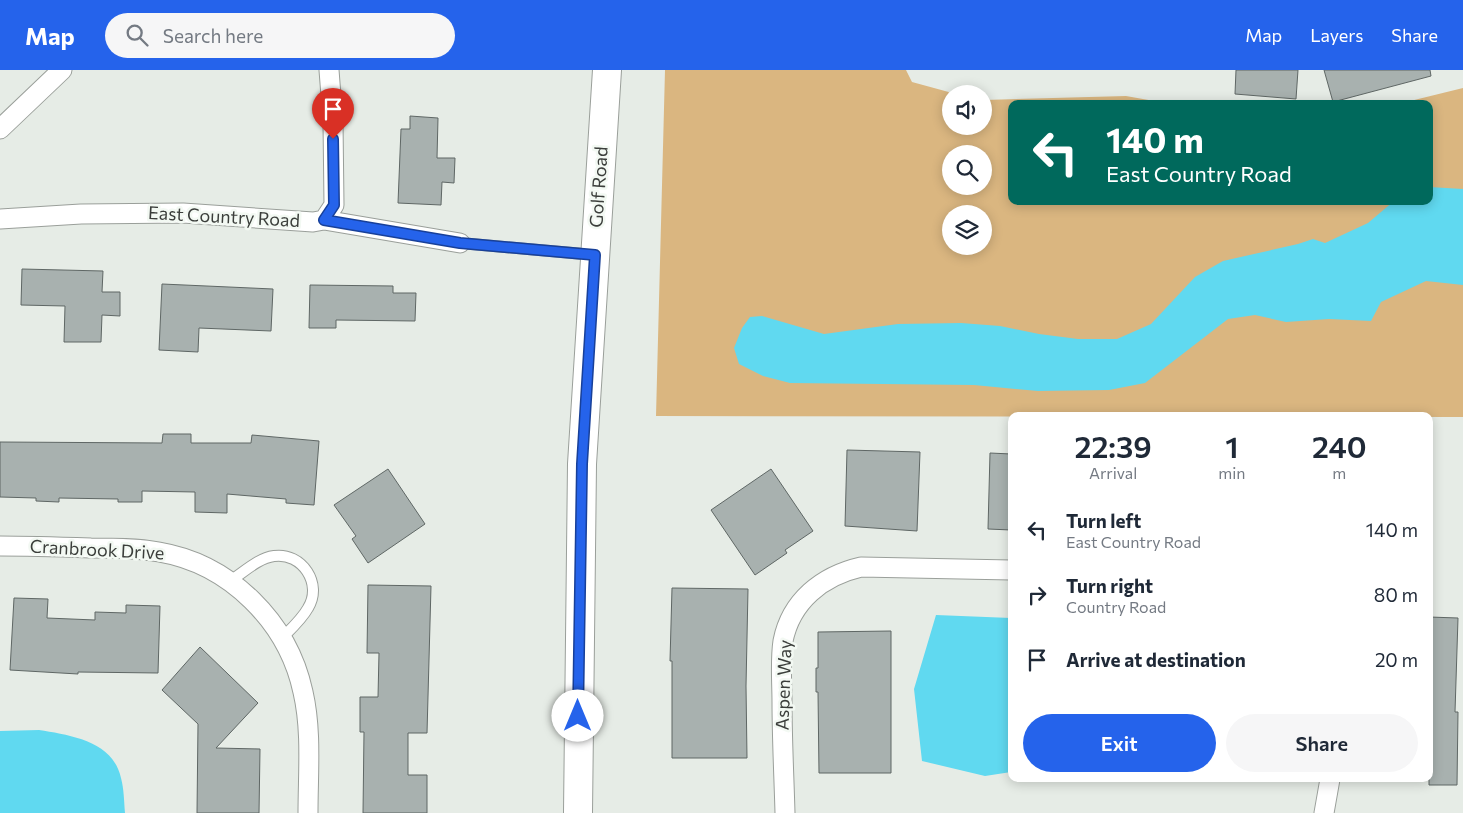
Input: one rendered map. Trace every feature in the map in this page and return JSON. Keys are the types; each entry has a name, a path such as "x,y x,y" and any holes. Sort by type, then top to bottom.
{"street":[{"path":"0,129 62,70"},
{"path":"324,220 334,205 333,122 329,70"},
{"name":"Golf Road","path":"578,813 580,515 607,70"},
{"name":"East Country Road","path":"0,219 81,214 183,213 313,222 324,220 460,243"},
{"name":"Cranbrook Drive","path":"0,546 130,549 159,552 196,563 230,581 259,607 282,638 298,673 306,711 308,813"},
{"name":"Aspen Way","path":"785,813 782,650 787,626 794,611 804,598 830,577 861,567 1008,570"},
{"path":"1324,813 1329,782"}],"lane":[{"name":"East Country Road","path":"460,243 595,255"},
{"path":"230,581 263,559 274,556 285,556 296,560 304,567 310,576 313,587 312,599 308,609 282,638"}],"shaded area":[{"path":"665,70 906,70 912,82 942,90 942,135 992,135 992,100 1126,96 1148,100 1008,100 1008,205 1433,205 1433,100 1414,100 1463,88 1463,417 1433,417 1433,412 1008,412 1008,416 656,416"}],"water":[{"path":"1433,187 1463,189 1463,285 1426,281 1381,302 1371,321 1329,319 1286,322 1255,315 1228,319 1145,383 1109,390 1038,391 974,385 790,383 763,376 739,364 734,348 742,328 750,317 762,316 824,334 898,324 961,323 1000,326 1078,339 1117,339 1151,324 1195,277 1223,261 1313,239 1325,243 1368,223 1389,205 1433,205"},
{"path":"936,615 1008,618 1008,772 985,776 922,761 914,689"},
{"path":"39,730 64,734 89,742 109,756 121,778 125,813 0,813 0,731"}],"building":[{"path":"1236,70 1298,70 1296,99 1235,94"},
{"path":"1324,70 1430,70 1431,76 1341,100 1332,100"},
{"path":"410,116 438,118 437,158 455,158 454,183 442,182 441,205 398,203 401,129 410,129"},
{"path":"22,269 103,271 102,292 120,292 120,316 102,315 101,342 64,342 65,306 21,305"},
{"path":"162,284 273,289 271,331 199,328 198,352 159,350"},
{"path":"310,285 393,286 393,293 416,293 415,321 336,320 336,328 309,328"},
{"path":"163,434 191,434 191,443 251,443 252,435 319,441 314,505 286,503 286,499 227,494 227,513 195,512 195,492 142,491 142,502 118,502 118,499 59,498 59,502 36,501 36,498 0,497 0,442 162,443"},
{"path":"847,450 920,452 917,531 845,526"},
{"path":"990,453 1008,454 1008,530 988,529"},
{"path":"388,469 425,524 368,563 352,539 356,536 334,505"},
{"path":"771,469 813,531 785,550 787,553 755,575 711,510"},
{"path":"368,585 431,586 427,733 408,733 408,775 427,775 427,813 363,813 364,732 360,732 360,697 378,697 379,653 367,653"},
{"path":"672,588 748,589 747,758 672,758 672,661 670,661"},
{"path":"14,598 48,599 47,618 95,620 95,612 126,613 126,605 160,606 158,673 78,672 78,674 10,670"},
{"path":"1433,617 1458,618 1455,712 1458,712 1457,785 1429,785 1429,782 1433,782"},
{"path":"891,631 891,773 819,773 818,692 816,692 818,632"},
{"path":"200,647 258,703 216,748 260,749 259,813 197,813 198,724 162,690"}],"route":[{"path":"333,139 334,205 324,220 460,243 595,255 582,464 578,716"}]}
